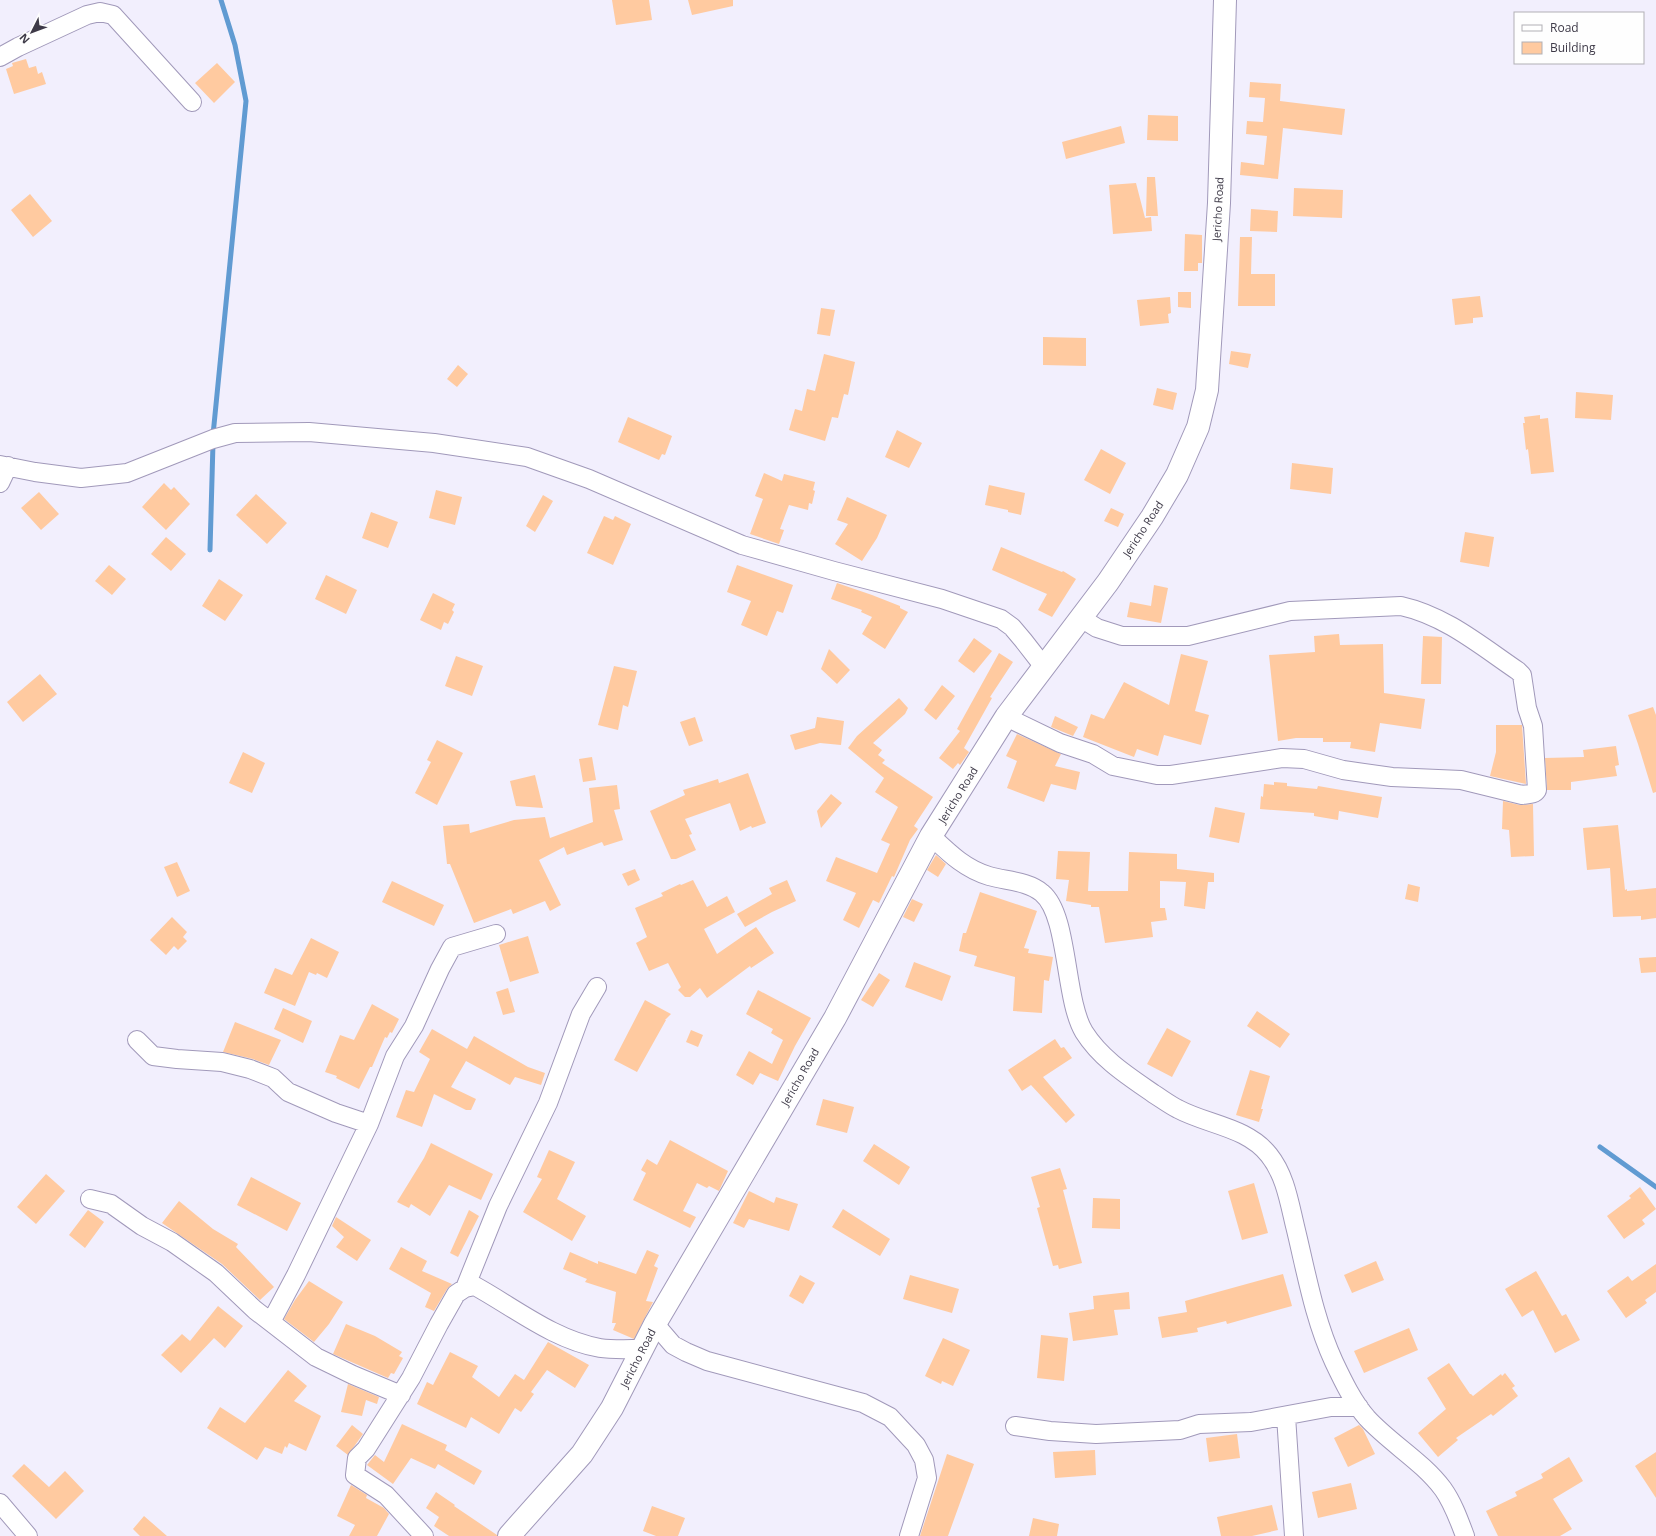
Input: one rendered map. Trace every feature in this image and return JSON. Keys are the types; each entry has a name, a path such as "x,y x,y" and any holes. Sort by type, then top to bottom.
{"street":[{"name":"Jericho Road","path":"509,1536 582,1454 612,1408 655,1324 835,1018 931,836 1006,717 1108,582 1152,518 1177,475 1198,427 1207,390 1219,203 1225,0"},
{"path":"0,57 87,15 100,12 112,15 192,102"},
{"path":"0,483 4,466 81,478 127,473 213,439 235,433 309,432 434,443 527,457 589,479 742,545 834,571 942,598 1001,619 1012,627 1044,667"},
{"path":"1006,717 1060,743 1093,754 1114,766 1157,775 1171,776 1282,758 1304,759 1343,770 1392,777 1461,780 1522,795 1536,793 1534,726 1527,708 1522,675 1470,637 1440,619 1418,610 1401,606 1290,611 1188,636 1156,637 1122,636 1097,628 1081,618"},
{"path":"931,836 950,855 973,870 989,876 1031,886 1044,894 1052,907 1061,932 1072,997 1083,1030 1114,1066 1177,1109 1242,1134 1258,1143 1270,1156 1283,1179 1320,1324 1333,1360 1352,1397 1367,1418 1429,1473 1443,1490 1453,1506 1465,1536"},
{"path":"271,1322 296,1275 369,1124 395,1056 414,1026 440,969 452,947 496,934"},
{"path":"465,1288 498,1206 548,1103 581,1014 597,987"},
{"path":"137,1040 153,1056 177,1060 222,1062 250,1069 273,1078 288,1092 336,1113 369,1124"},
{"path":"90,1199 111,1204 142,1226 172,1242 216,1273 255,1310 316,1357 353,1376 401,1395"},
{"path":"424,1536 386,1495 355,1475 357,1458 366,1449 401,1395 456,1294 465,1288 475,1286 546,1328 571,1340 600,1348 643,1349"},
{"path":"655,1324 673,1345 707,1361 863,1403 890,1417 916,1445 924,1460 927,1478 909,1536"},
{"path":"1015,1426 1050,1431 1096,1434 1180,1430 1199,1424 1251,1422 1331,1407 1359,1407"},
{"path":"1286,1416 1294,1536"},
{"path":"0,1503 28,1536"}],"building":[{"path":"612,0 649,0 652,20 616,25"},
{"path":"688,0 733,0 733,6 692,15"},
{"path":"26,59 29,68 36,66 38,74 42,72 46,84 14,94 6,69 13,66 12,63"},
{"path":"217,63 235,82 214,103 195,83"},
{"path":"1250,82 1281,84 1280,101 1345,109 1342,135 1283,128 1278,179 1240,175 1241,162 1264,165 1267,136 1246,134 1247,121 1263,122 1265,98 1249,97"},
{"path":"1148,115 1178,116 1178,141 1147,140"},
{"path":"1121,126 1125,143 1066,159 1062,142"},
{"path":"1147,177 1155,177 1158,216 1146,216"},
{"path":"1136,183 1145,218 1151,217 1152,231 1113,234 1109,185"},
{"path":"1294,188 1343,190 1342,218 1293,216"},
{"path":"30,194 52,221 33,237 11,210"},
{"path":"1251,209 1278,211 1277,232 1250,231"},
{"path":"1185,234 1202,235 1202,263 1198,263 1198,271 1184,271"},
{"path":"1240,237 1252,237 1251,274 1275,274 1275,306 1238,306"},
{"path":"1178,292 1191,292 1191,308 1178,307"},
{"path":"1480,296 1483,317 1473,318 1473,323 1455,325 1452,299"},
{"path":"1170,297 1171,313 1168,314 1169,323 1140,326 1137,300"},
{"path":"821,308 835,310 830,336 817,334"},
{"path":"1043,337 1086,338 1086,366 1043,365"},
{"path":"1231,351 1251,354 1248,368 1229,364"},
{"path":"824,354 855,362 848,395 844,394 838,418 832,417 825,441 789,430 795,409 802,411 807,389 815,391"},
{"path":"458,365 468,374 457,387 447,379"},
{"path":"1157,388 1177,393 1173,410 1153,405"},
{"path":"1576,392 1613,395 1611,420 1575,418"},
{"path":"1540,415 1540,419 1548,418 1554,472 1531,474 1528,449 1526,450 1523,423 1525,423 1524,417"},
{"path":"628,417 672,436 665,455 662,454 659,460 618,442"},
{"path":"897,430 922,443 909,468 885,457"},
{"path":"1101,449 1126,463 1110,494 1084,480"},
{"path":"1292,463 1333,468 1331,494 1290,489"},
{"path":"764,473 782,481 784,474 815,482 813,490 815,491 812,504 809,503 808,510 789,505 780,529 784,530 779,544 750,534 763,499 755,496"},
{"path":"164,483 171,490 174,487 190,504 166,530 142,507"},
{"path":"989,485 1025,493 1021,515 1008,512 1008,510 985,505"},
{"path":"436,490 462,497 455,525 429,518"},
{"path":"39,492 59,514 41,530 21,508"},
{"path":"256,494 287,523 267,544 236,515"},
{"path":"543,495 553,501 535,532 526,526"},
{"path":"847,497 887,515 877,538 862,561 835,544 848,524 837,520"},
{"path":"1111,508 1124,514 1118,527 1104,521"},
{"path":"371,512 398,522 388,548 362,538"},
{"path":"604,516 613,520 615,516 631,524 613,565 587,553"},
{"path":"1465,532 1494,537 1489,567 1460,562"},
{"path":"166,537 186,554 171,571 151,554"},
{"path":"1001,547 1062,572 1063,571 1076,579 1052,617 1038,610 1047,594 992,570"},
{"path":"109,565 126,579 112,595 95,581"},
{"path":"737,565 793,585 783,613 777,611 767,636 741,625 751,601 727,592"},
{"path":"326,575 357,590 346,614 315,599"},
{"path":"219,579 243,595 225,621 202,606"},
{"path":"837,583 900,606 900,608 908,612 885,649 862,634 872,617 861,612 862,610 831,599"},
{"path":"1154,585 1168,588 1161,623 1127,617 1130,602 1151,606"},
{"path":"433,593 455,604 452,610 454,612 448,624 444,622 441,630 420,620"},
{"path":"1339,634 1340,645 1383,644 1384,693 1425,699 1421,729 1380,723 1375,752 1350,748 1351,742 1323,742 1323,738 1296,738 1278,741 1269,655 1315,652 1314,636"},
{"path":"1423,636 1442,637 1441,684 1421,684"},
{"path":"974,638 992,651 974,673 958,661"},
{"path":"829,649 850,670 837,684 821,669"},
{"path":"999,653 1013,662 990,697 992,698 964,748 969,752 960,765 958,763 953,769 939,758 960,731 957,729"},
{"path":"1181,654 1208,661 1195,711 1209,715 1201,745 1164,735 1158,756 1137,749 1134,757 1083,737 1091,714 1104,719 1124,682 1169,705"},
{"path":"456,656 483,666 472,696 445,686"},
{"path":"614,666 637,671 628,707 623,705 618,730 598,725"},
{"path":"40,674 57,694 23,722 7,702"},
{"path":"942,685 955,696 936,720 924,710"},
{"path":"899,698 908,708 905,714 873,743 882,750 878,755 885,760 882,763 933,797 914,826 918,829 910,840 894,877 892,876 879,903 873,900 859,928 843,920 856,893 826,881 836,857 877,873 890,844 881,840 898,807 875,792 884,778 848,748 857,736"},
{"path":"1653,707 1656,715 1656,792 1653,793 1628,715"},
{"path":"1055,716 1078,727 1073,736 1051,727"},
{"path":"695,717 703,741 689,746 680,722"},
{"path":"817,717 844,721 841,745 820,743 795,750 790,735 815,728"},
{"path":"1496,725 1522,725 1526,784 1490,776 1496,752"},
{"path":"1017,734 1061,754 1055,766 1080,772 1076,790 1051,784 1044,802 1007,788 1017,761 1006,756"},
{"path":"437,740 463,753 437,805 415,793 431,762 427,760"},
{"path":"1616,746 1619,765 1615,766 1617,776 1571,782 1571,790 1547,790 1545,758 1584,757 1583,750"},
{"path":"243,752 265,763 252,793 229,783"},
{"path":"592,757 596,780 583,782 579,759"},
{"path":"748,773 766,823 752,828 751,826 740,831 730,803 685,819 692,834 689,835 696,850 676,859 671,859 650,811 685,795 683,790 718,779 719,783"},
{"path":"535,775 543,808 516,806 510,781"},
{"path":"1274,782 1287,783 1287,786 1317,789 1318,786 1382,797 1378,818 1339,811 1338,820 1314,816 1314,813 1260,809 1264,784 1274,785"},
{"path":"617,785 620,809 614,810 623,840 604,846 602,842 567,855 564,847 539,860 561,905 550,911 545,901 513,914 511,909 474,923 450,864 447,864 443,826 469,824 470,833 514,820 545,817 550,838 593,822 589,788"},
{"path":"831,794 842,803 821,828 817,811"},
{"path":"1503,801 1520,805 1533,804 1534,856 1511,857 1509,830 1502,829"},
{"path":"1215,807 1245,813 1239,843 1209,837"},
{"path":"1618,825 1625,890 1656,888 1656,918 1641,920 1641,916 1613,917 1610,868 1587,870 1583,828"},
{"path":"1058,851 1090,852 1088,891 1128,891 1129,852 1177,854 1177,869 1214,873 1214,882 1208,882 1205,909 1184,906 1186,882 1160,881 1160,908 1165,908 1167,920 1151,922 1153,937 1105,943 1099,907 1091,907 1091,905 1066,901 1069,880 1056,879"},
{"path":"936,855 946,864 938,877 927,870"},
{"path":"177,862 190,891 177,897 164,867"},
{"path":"635,869 640,880 628,886 622,874"},
{"path":"693,880 707,907 727,896 735,912 704,929 717,954 756,927 774,953 751,968 750,966 707,998 700,988 690,997 685,997 678,990 681,987 668,963 649,971 636,943 647,937 635,908 663,896 661,893"},
{"path":"787,880 796,901 745,927 737,914 772,894 769,888"},
{"path":"392,881 444,905 434,926 382,902"},
{"path":"1408,884 1420,887 1418,902 1405,899"},
{"path":"980,892 1037,911 1024,948 1029,949 1028,953 1053,957 1049,981 1044,980 1042,1013 1013,1011 1015,977 974,966 977,956 959,951 963,933 966,933"},
{"path":"912,899 923,904 914,922 903,917"},
{"path":"172,917 187,932 183,937 187,941 178,950 174,946 166,955 150,940"},
{"path":"528,936 539,973 510,982 499,945"},
{"path":"311,938 339,952 327,978 317,973 316,975 309,972 295,1006 264,993 275,968 292,975"},
{"path":"1656,957 1656,972 1641,973 1639,958"},
{"path":"914,962 951,976 942,1001 905,987"},
{"path":"879,973 890,980 873,1007 861,1000"},
{"path":"508,988 515,1012 503,1015 496,992"},
{"path":"758,990 811,1018 778,1081 760,1073 753,1085 736,1075 749,1051 772,1064 783,1040 771,1033 773,1029 746,1014"},
{"path":"645,1000 671,1014 665,1020 637,1072 614,1060"},
{"path":"372,1004 399,1019 392,1033 390,1032 387,1038 385,1037 372,1067 370,1067 359,1089 336,1078 337,1076 325,1072 340,1035 354,1040"},
{"path":"283,1008 312,1021 303,1043 274,1029"},
{"path":"1257,1011 1290,1034 1280,1048 1247,1026"},
{"path":"235,1022 281,1040 269,1065 253,1059 223,1052"},
{"path":"1167,1028 1191,1041 1172,1077 1147,1064"},
{"path":"432,1029 467,1049 474,1036 528,1067 545,1073 541,1085 515,1077 510,1085 466,1061 451,1087 476,1099 471,1110 466,1110 434,1094 422,1127 396,1117 406,1090 414,1092 430,1059 419,1052"},
{"path":"691,1030 703,1035 698,1047 686,1042"},
{"path":"1055,1039 1061,1048 1064,1047 1072,1058 1043,1077 1075,1115 1066,1123 1031,1085 1022,1091 1008,1070"},
{"path":"1250,1070 1270,1076 1259,1122 1236,1115"},
{"path":"823,1099 854,1107 847,1133 816,1125"},
{"path":"670,1140 728,1171 719,1191 709,1186 707,1188 697,1183 683,1211 696,1217 690,1228 633,1200 646,1173 641,1170 647,1159 657,1165"},
{"path":"431,1143 493,1174 481,1200 449,1185 430,1216 411,1204 409,1208 397,1202 424,1158"},
{"path":"874,1144 910,1167 899,1185 863,1161"},
{"path":"549,1150 575,1162 557,1199 586,1216 572,1241 523,1212 542,1179 537,1177"},
{"path":"1060,1168 1067,1189 1063,1190 1082,1263 1059,1269 1058,1265 1053,1266 1037,1208 1040,1207 1031,1177"},
{"path":"46,1174 65,1191 36,1224 17,1207"},
{"path":"251,1177 301,1203 287,1231 237,1205"},
{"path":"1254,1183 1268,1233 1242,1240 1228,1191"},
{"path":"1640,1187 1656,1209 1642,1220 1645,1224 1624,1239 1607,1216 1631,1198 1629,1196"},
{"path":"749,1191 774,1203 776,1197 798,1204 789,1231 749,1219 744,1228 733,1223"},
{"path":"1093,1198 1120,1199 1120,1229 1092,1228"},
{"path":"179,1201 213,1229 238,1244 236,1247 274,1287 260,1300 222,1264 162,1223"},
{"path":"843,1209 890,1239 880,1256 832,1227"},
{"path":"88,1210 104,1222 85,1248 69,1235"},
{"path":"469,1210 479,1216 458,1257 450,1253"},
{"path":"336,1217 371,1240 357,1261 336,1247 344,1237 332,1226"},
{"path":"401,1247 427,1261 422,1271 452,1284 447,1289 434,1311 425,1307 431,1293 389,1269"},
{"path":"647,1250 659,1255 654,1266 658,1268 646,1301 653,1302 634,1339 613,1330 616,1323 612,1323 616,1292 585,1282 587,1279 563,1269 570,1252 598,1264 598,1261 636,1274"},
{"path":"1376,1261 1384,1280 1352,1293 1344,1275"},
{"path":"1656,1264 1656,1292 1645,1300 1647,1303 1626,1318 1607,1291 1628,1276 1632,1281"},
{"path":"1536,1271 1562,1316 1566,1314 1580,1340 1555,1353 1533,1310 1522,1317 1505,1289"},
{"path":"1283,1274 1292,1306 1227,1324 1226,1321 1197,1328 1198,1332 1162,1338 1158,1317 1187,1312 1185,1301"},
{"path":"800,1275 815,1283 803,1304 789,1296"},
{"path":"910,1275 959,1289 952,1313 903,1299"},
{"path":"309,1281 343,1302 329,1324 314,1342 284,1319 295,1300"},
{"path":"1129,1292 1130,1309 1114,1310 1118,1335 1073,1341 1069,1313 1094,1309 1093,1296"},
{"path":"218,1306 243,1326 225,1348 214,1338 181,1373 161,1355 182,1334 190,1341"},
{"path":"346,1324 375,1336 402,1352 399,1356 403,1358 394,1374 391,1373 388,1378 333,1354"},
{"path":"1409,1328 1418,1350 1364,1373 1354,1351"},
{"path":"1041,1335 1068,1338 1064,1381 1037,1378"},
{"path":"943,1338 970,1350 953,1386 942,1381 941,1384 925,1376"},
{"path":"548,1342 589,1365 575,1388 547,1370 531,1392 534,1394 521,1412 515,1408 499,1434 471,1417 466,1428 417,1404 427,1382 433,1385 450,1352 478,1366 472,1377 499,1397 515,1374 524,1380"},
{"path":"1449,1363 1470,1394 1473,1396 1501,1374 1502,1376 1505,1373 1515,1386 1512,1388 1518,1396 1493,1416 1491,1414 1456,1438 1458,1440 1438,1457 1418,1433 1446,1409 1427,1378"},
{"path":"288,1370 307,1386 294,1401 321,1416 306,1451 289,1443 287,1448 285,1446 282,1454 265,1447 257,1460 207,1428 220,1407 245,1423"},
{"path":"348,1384 379,1397 377,1404 366,1400 362,1416 341,1412"},
{"path":"402,1424 447,1445 445,1450 482,1471 474,1485 438,1464 435,1469 411,1458 393,1484 367,1465 375,1455 384,1462"},
{"path":"352,1425 363,1434 348,1455 336,1446"},
{"path":"1359,1425 1363,1429 1375,1454 1348,1467 1334,1438"},
{"path":"1237,1434 1240,1458 1209,1462 1206,1438"},
{"path":"1095,1450 1096,1475 1055,1478 1053,1452"},
{"path":"1656,1452 1656,1498 1635,1466"},
{"path":"947,1454 974,1464 948,1536 920,1536"},
{"path":"1569,1457 1583,1481 1553,1499 1572,1529 1560,1536 1498,1536 1486,1511 1517,1496 1515,1492 1543,1478 1541,1474"},
{"path":"24,1464 49,1487 65,1471 84,1491 56,1519 12,1476"},
{"path":"1351,1483 1357,1509 1318,1518 1312,1492"},
{"path":"351,1485 367,1495 366,1498 384,1508 389,1514 377,1536 349,1536 355,1525 337,1516"},
{"path":"436,1492 497,1536 449,1536 434,1526 439,1517 426,1508"},
{"path":"1272,1505 1278,1530 1252,1536 1221,1536 1217,1517"},
{"path":"652,1506 685,1518 678,1536 656,1536 643,1531"},
{"path":"144,1516 167,1536 140,1536 133,1529"},
{"path":"1033,1518 1059,1524 1057,1536 1029,1536"}],"waterway":[{"path":"213,435 246,101 235,45 221,0"},
{"path":"210,550 213,443"},
{"path":"1600,1147 1656,1187"}]}
